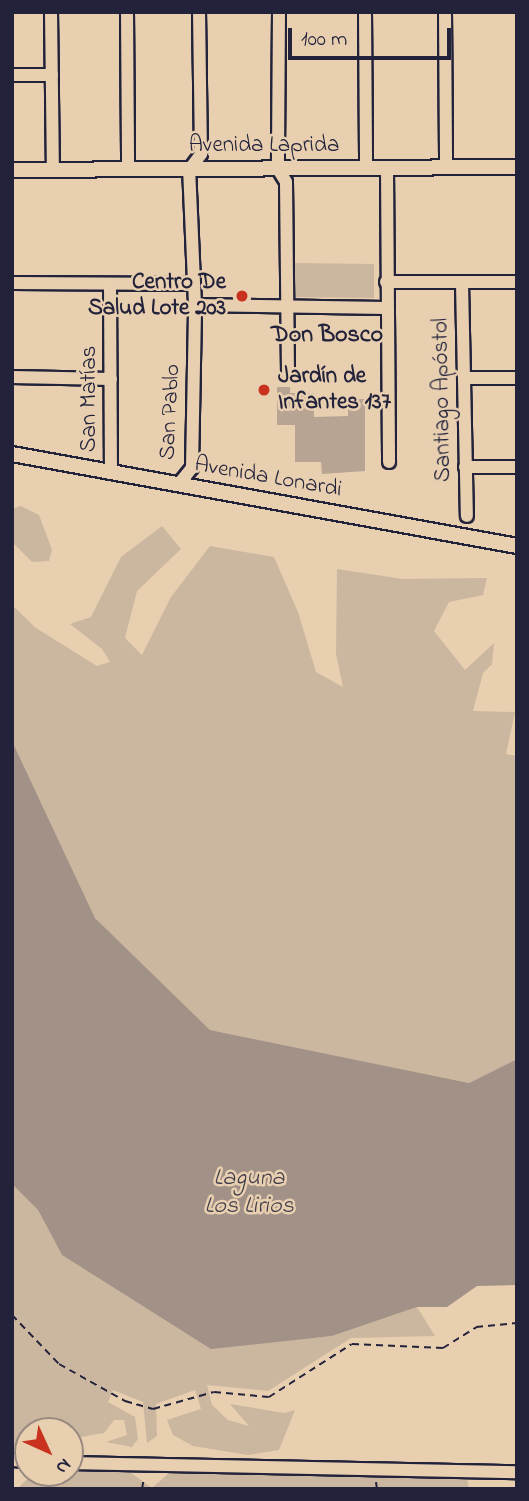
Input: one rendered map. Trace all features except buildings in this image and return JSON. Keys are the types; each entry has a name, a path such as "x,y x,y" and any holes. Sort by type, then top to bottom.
{"street":[{"path":"51,12 53,170"},
{"path":"127,12 128,170"},
{"name":"San Pablo","path":"178,485 192,468 195,305 191,284 190,170 201,154 199,12"},
{"path":"279,12 278,169 286,182 288,375"},
{"path":"365,12 366,168"},
{"path":"445,12 446,168"},
{"path":"12,75 52,75"},
{"name":"Avenida Laprida","path":"12,170 517,167"},
{"path":"387,169 389,462"},
{"path":"386,282 517,282"},
{"path":"12,283 191,284"},
{"name":"Santiago Apóstol","path":"462,283 467,516"},
{"name":"San Matías","path":"110,285 111,471"},
{"path":"195,305 287,309 386,308"},
{"path":"12,377 111,379"},
{"path":"464,378 517,378"},
{"name":"Avenida Lonardi","path":"12,454 517,546"},
{"path":"465,467 517,467"},
{"path":"84,1464 517,1472"}],"path":[{"path":"12,1315 59,1364 125,1401 153,1409 214,1392 269,1397 352,1344 443,1348 476,1327 517,1323"},
{"path":"142,1489 146,1466"}],"shaded area":[{"path":"295,263 374,264 374,298 295,297"},
{"path":"21,506 39,515 52,550 49,561 32,562 12,542 12,509"},
{"path":"162,526 181,549 137,591 125,638 142,655 171,597 210,546 274,557 298,612 316,672 343,687 336,654 337,569 403,579 487,578 483,595 449,602 434,631 465,670 494,643 492,664 483,673 473,711 515,712 506,754 517,756 517,1059 469,1083 210,1030 95,918 12,741 12,605 36,628 97,666 110,662 102,649 70,624 91,617 121,557"},
{"path":"12,1184 38,1210 62,1255 211,1348 332,1336 417,1307 435,1336 351,1338 268,1391 207,1385 212,1405 228,1420 249,1426 230,1404 284,1413 295,1410 279,1450 248,1455 193,1446 173,1435 167,1420 201,1409 195,1390 156,1404 157,1436 147,1443 143,1402 113,1390 108,1402 135,1417 138,1439 132,1447 106,1442 127,1435 124,1420 114,1420 104,1433 84,1437 84,1417 14,1417 12,1448"},
{"path":"84,1470 127,1470 152,1488 169,1473 467,1478 469,1489 17,1489 84,1487"}],"water":[{"name":"Laguna Los Lirios","path":"12,741 95,918 210,1030 469,1083 517,1059 517,1285 477,1286 447,1307 417,1307 332,1336 211,1349 62,1255 38,1210 12,1184"}],"place":[{"name":"Centro De Salud Lote 203","path":"242,296"},
{"name":"Jardín de Infantes 137","path":"264,390"}],"district":[{"name":"Don Bosco","path":"327,336"}]}
